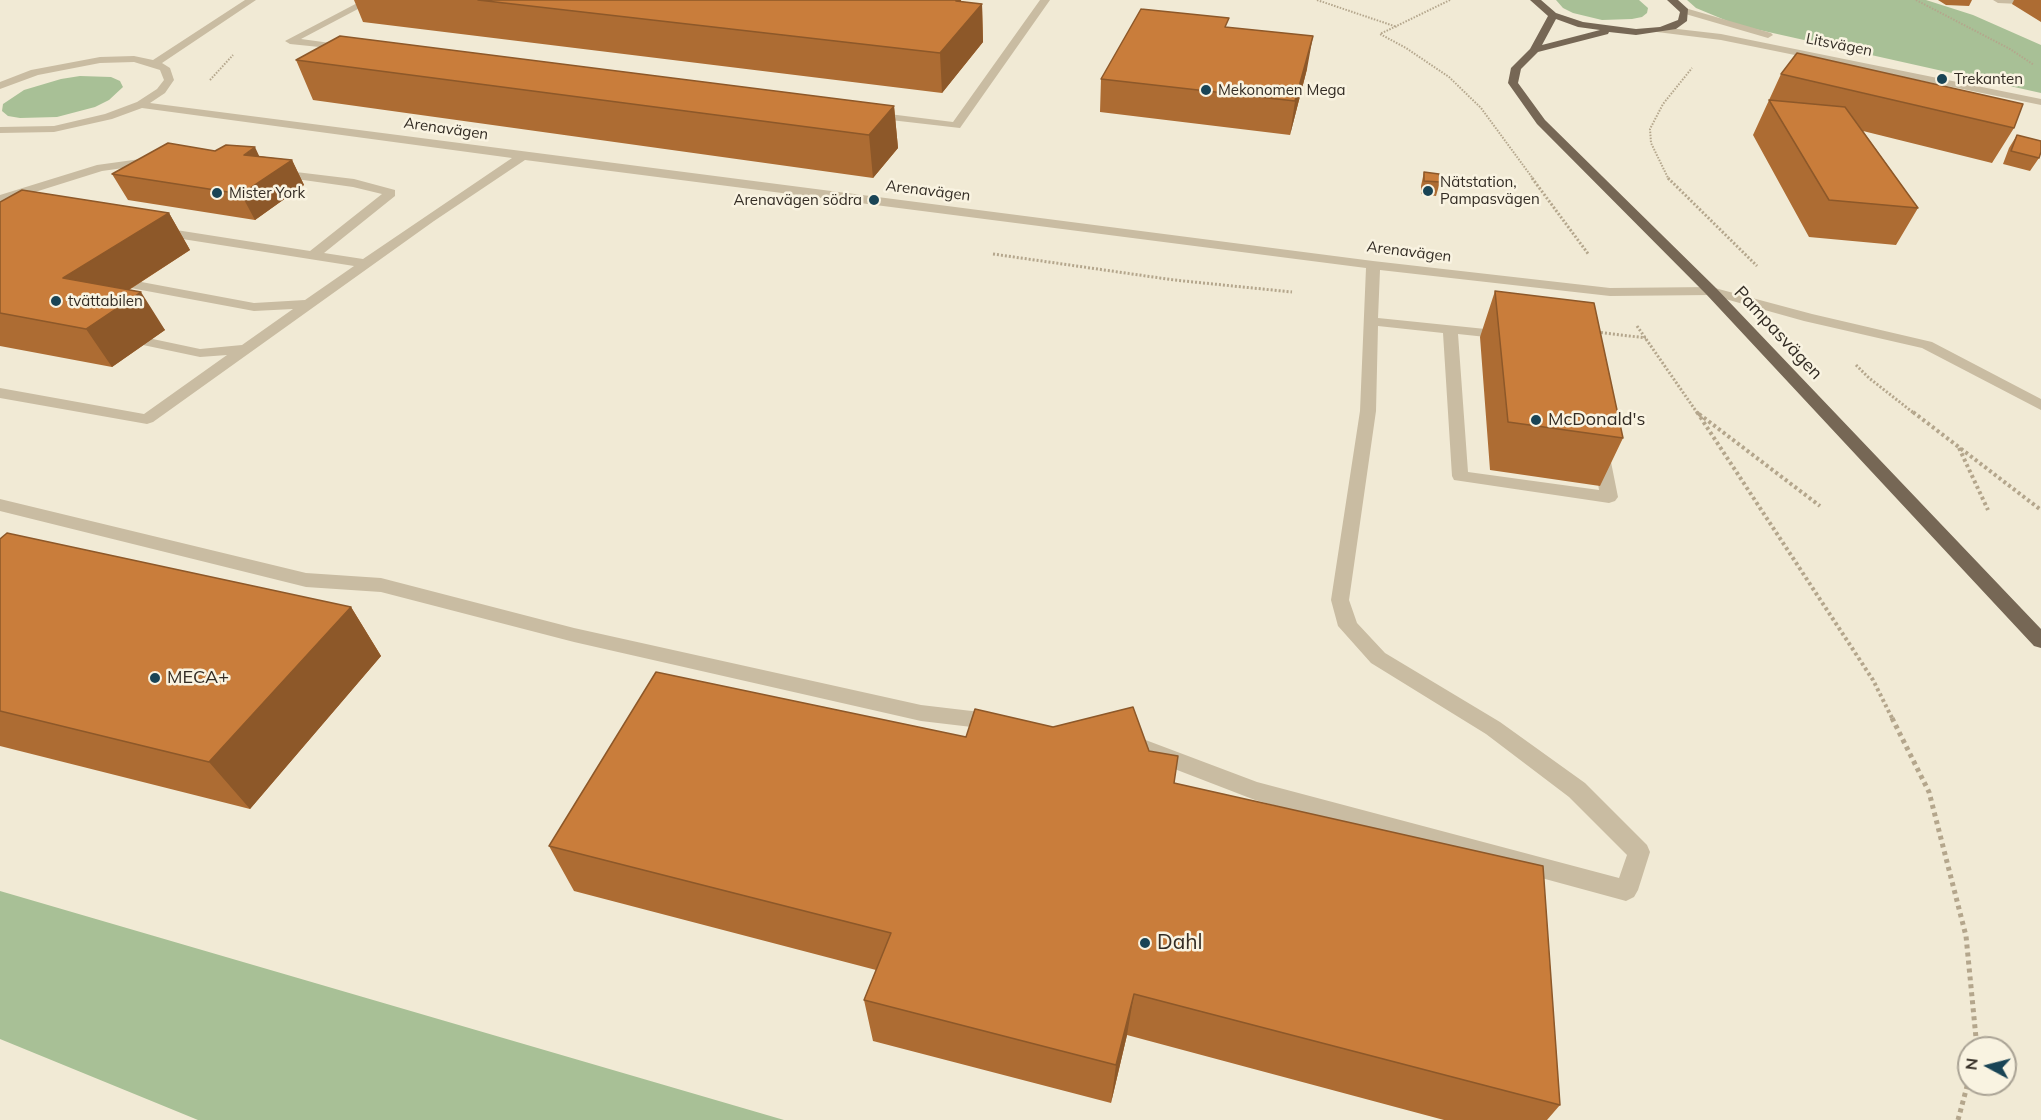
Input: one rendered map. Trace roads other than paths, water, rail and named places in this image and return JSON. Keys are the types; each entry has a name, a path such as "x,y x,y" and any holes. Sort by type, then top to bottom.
{"main road":[{"path":"1535,0 1553,15 1581,25 1611,30 1660,30 1673,27 1682,21 1685,11 1672,0"},
{"name":"Pampasvägen","path":"1553,15 1534,50 1516,68 1513,83 1541,122 1711,291 2041,640"},
{"path":"1534,50 1611,30"}],"street":[{"path":"155,63 250,0"},
{"path":"362,50 290,41 370,0"},
{"path":"861,114 956,126 1045,0"},
{"path":"1998,0 2041,2"},
{"name":"Litsvägen","path":"1685,11 1791,41 2041,102"},
{"name":"Litsvägen","path":"1660,30 1721,37 2012,95"},
{"path":"0,86 35,72 68,64 100,60 134,59 155,63 165,68 169,80 161,91 141,104 108,117 54,129 0,130"},
{"name":"Arenavägen","path":"141,104 156,108 523,156 1373,265 1610,292 1711,291 1809,318 1927,345 2041,405"},
{"path":"0,393 147,419 308,304 523,156"},
{"path":"0,199 101,168 166,161"},
{"path":"260,170 354,183 391,193 313,255"},
{"path":"139,229 366,264"},
{"path":"1113,736 1255,791 1626,890 1639,852 1577,790 1492,728 1378,658 1348,626 1340,600 1368,411 1373,265"},
{"path":"136,285 254,307 308,304"},
{"path":"1370,321 1521,337"},
{"path":"1450,329 1460,476 1609,497 1597,431"},
{"path":"148,342 200,353 244,349"},
{"path":"0,505 306,579 381,585 574,635 921,712 1011,724"}],"place":[{"name":"Trekanten","path":"1942,79"},
{"name":"Mekonomen Mega","path":"1206,90"},
{"name":"Nätstation, Pampasvägen","path":"1428,191"},
{"name":"Mister York","path":"217,193"},
{"name":"Arenavägen södra","path":"874,200"},
{"name":"tvättabilen","path":"56,301"},
{"name":"McDonald's","path":"1536,420"},
{"name":"MECA+","path":"155,678"},
{"name":"Dahl","path":"1145,943"}]}
